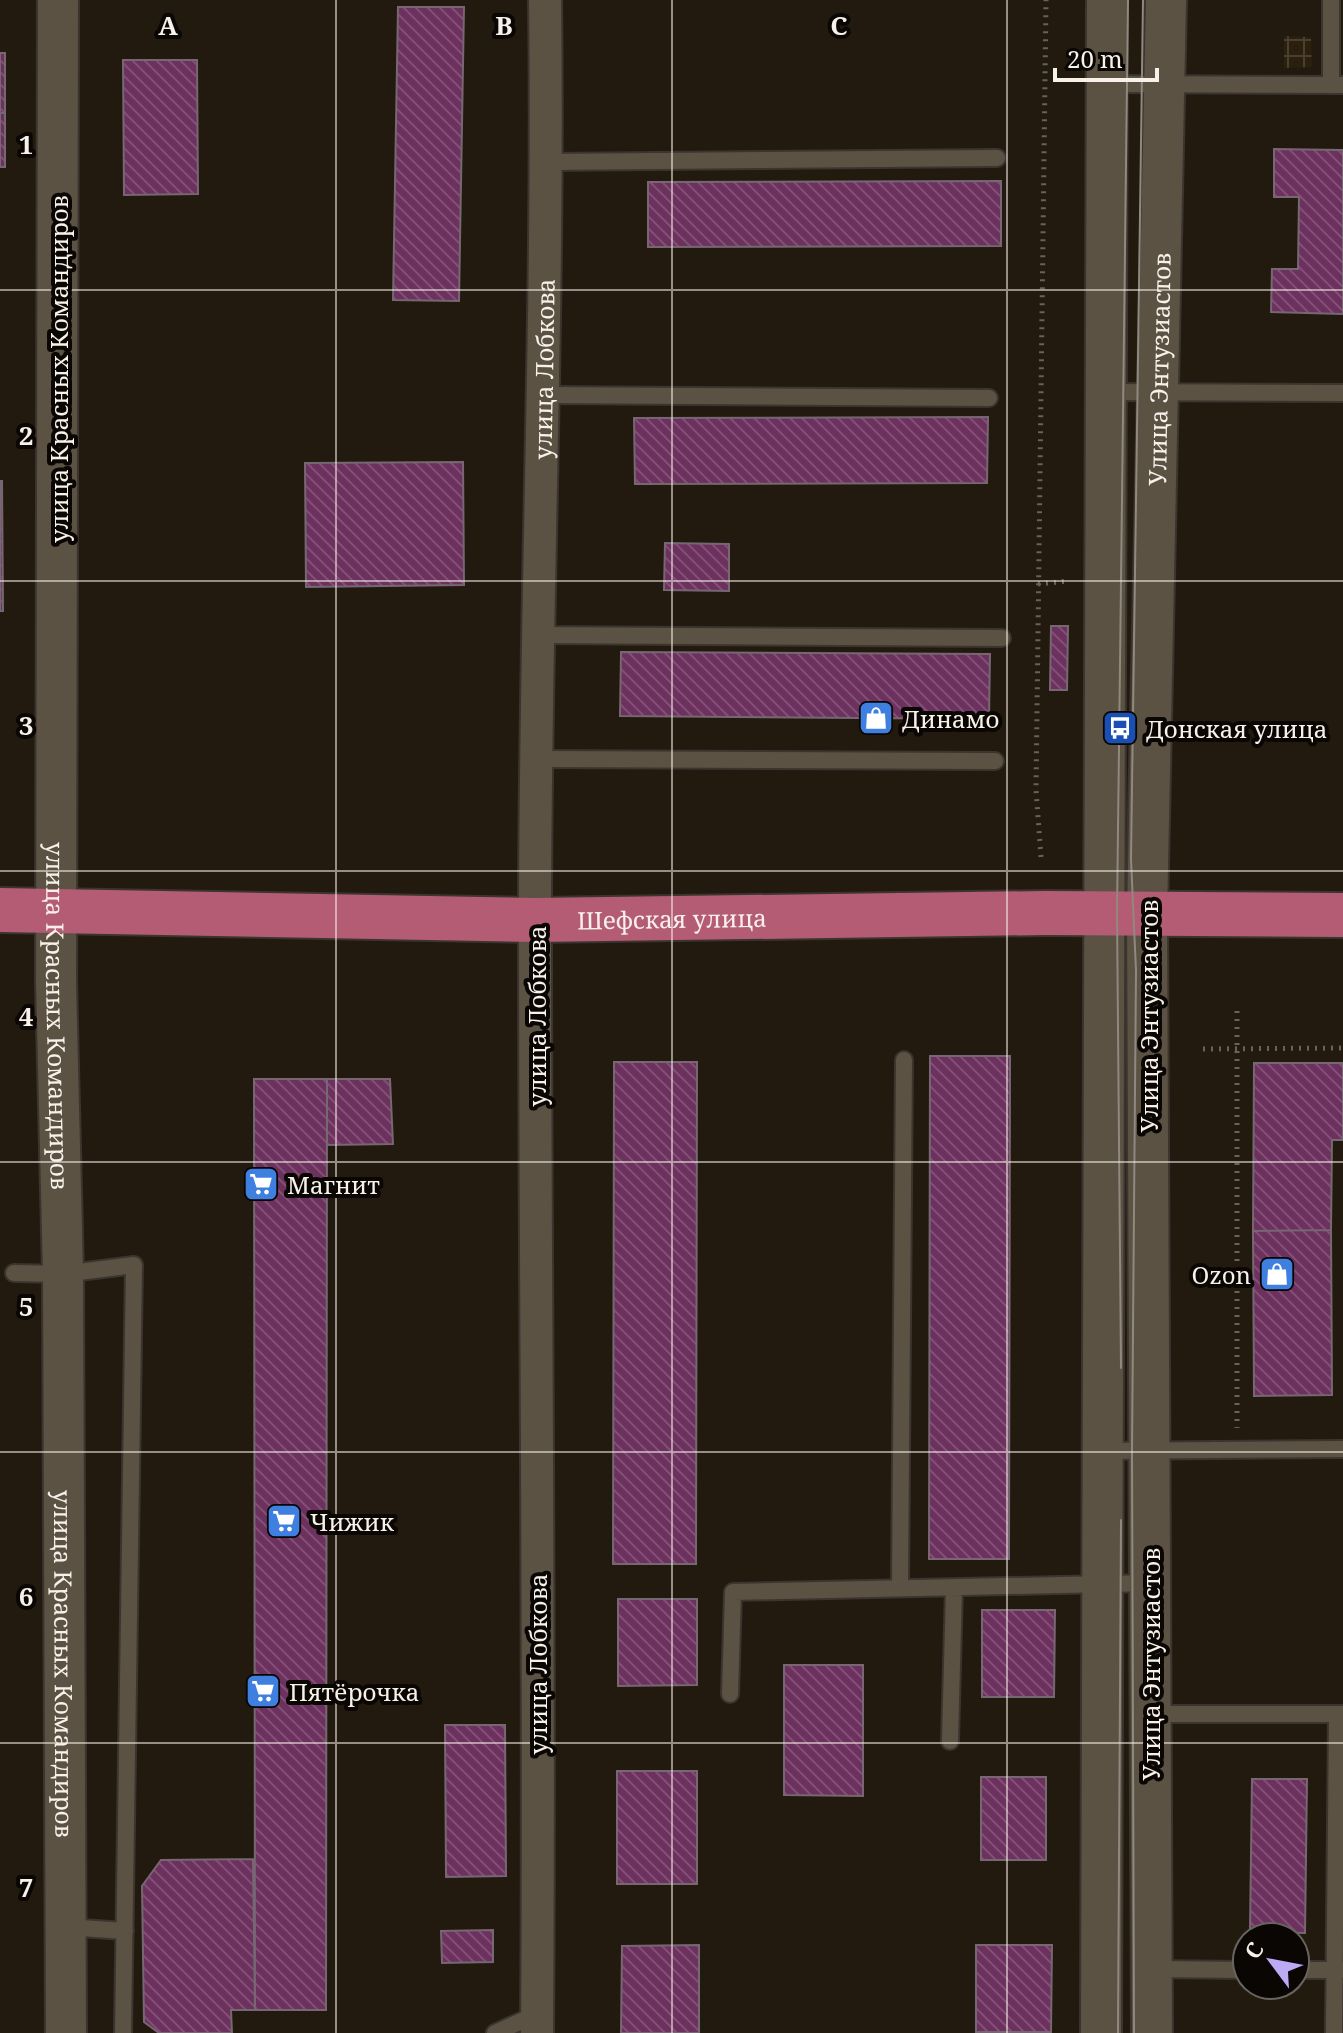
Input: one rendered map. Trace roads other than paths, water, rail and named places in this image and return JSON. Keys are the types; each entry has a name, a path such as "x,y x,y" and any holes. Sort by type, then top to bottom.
{"main road":[{"name":"Шефская улица","path":"0,910 535,920 1104,913 1343,915"}],"street":[{"name":"улица Красных Командиров","path":"58,0 56,981 63,1274 66,2033"},
{"name":"улица Лобкова","path":"537,2024 535,920 547,162 545,0"},
{"name":"Улица Энтузиастов","path":"1101,2033 1107,0"},
{"name":"Улица Энтузиастов","path":"1152,2033 1147,914 1166,0"}],"lane":[{"path":"1107,84 1337,85 1331,0"},
{"path":"547,162 997,158"},
{"path":"1106,392 1343,393"},
{"path":"544,395 989,398"},
{"path":"538,635 1002,638"},
{"path":"538,759 995,761"},
{"path":"900,1588 904,1060"},
{"path":"14,1273 63,1274 134,1265 123,2033"},
{"path":"1103,1451 1343,1449"},
{"path":"730,1694 733,1592 1150,1583"},
{"path":"950,1741 954,1588"},
{"path":"1151,1714 1340,1714 1338,1970 1334,2033"},
{"path":"66,1927 125,1931"},
{"path":"1151,1969 1231,1970"},
{"path":"1311,1970 1338,1970"},
{"path":"495,2033 537,2024"}],"tram line":[{"path":"1121,1368 1117,913 1128,0"},
{"path":"1134,2033 1132,1450 1136,971 1131,859 1143,0"},
{"path":"1118,2033 1121,1520"}],"place":[{"name":"Динамо","path":"876,718"},
{"name":"Донская улица","path":"1120,728"},
{"name":"Магнит","path":"261,1184"},
{"name":"Ozon","path":"1277,1274"},
{"name":"Чижик","path":"284,1521"},
{"name":"Пятёрочка","path":"263,1691"}]}
